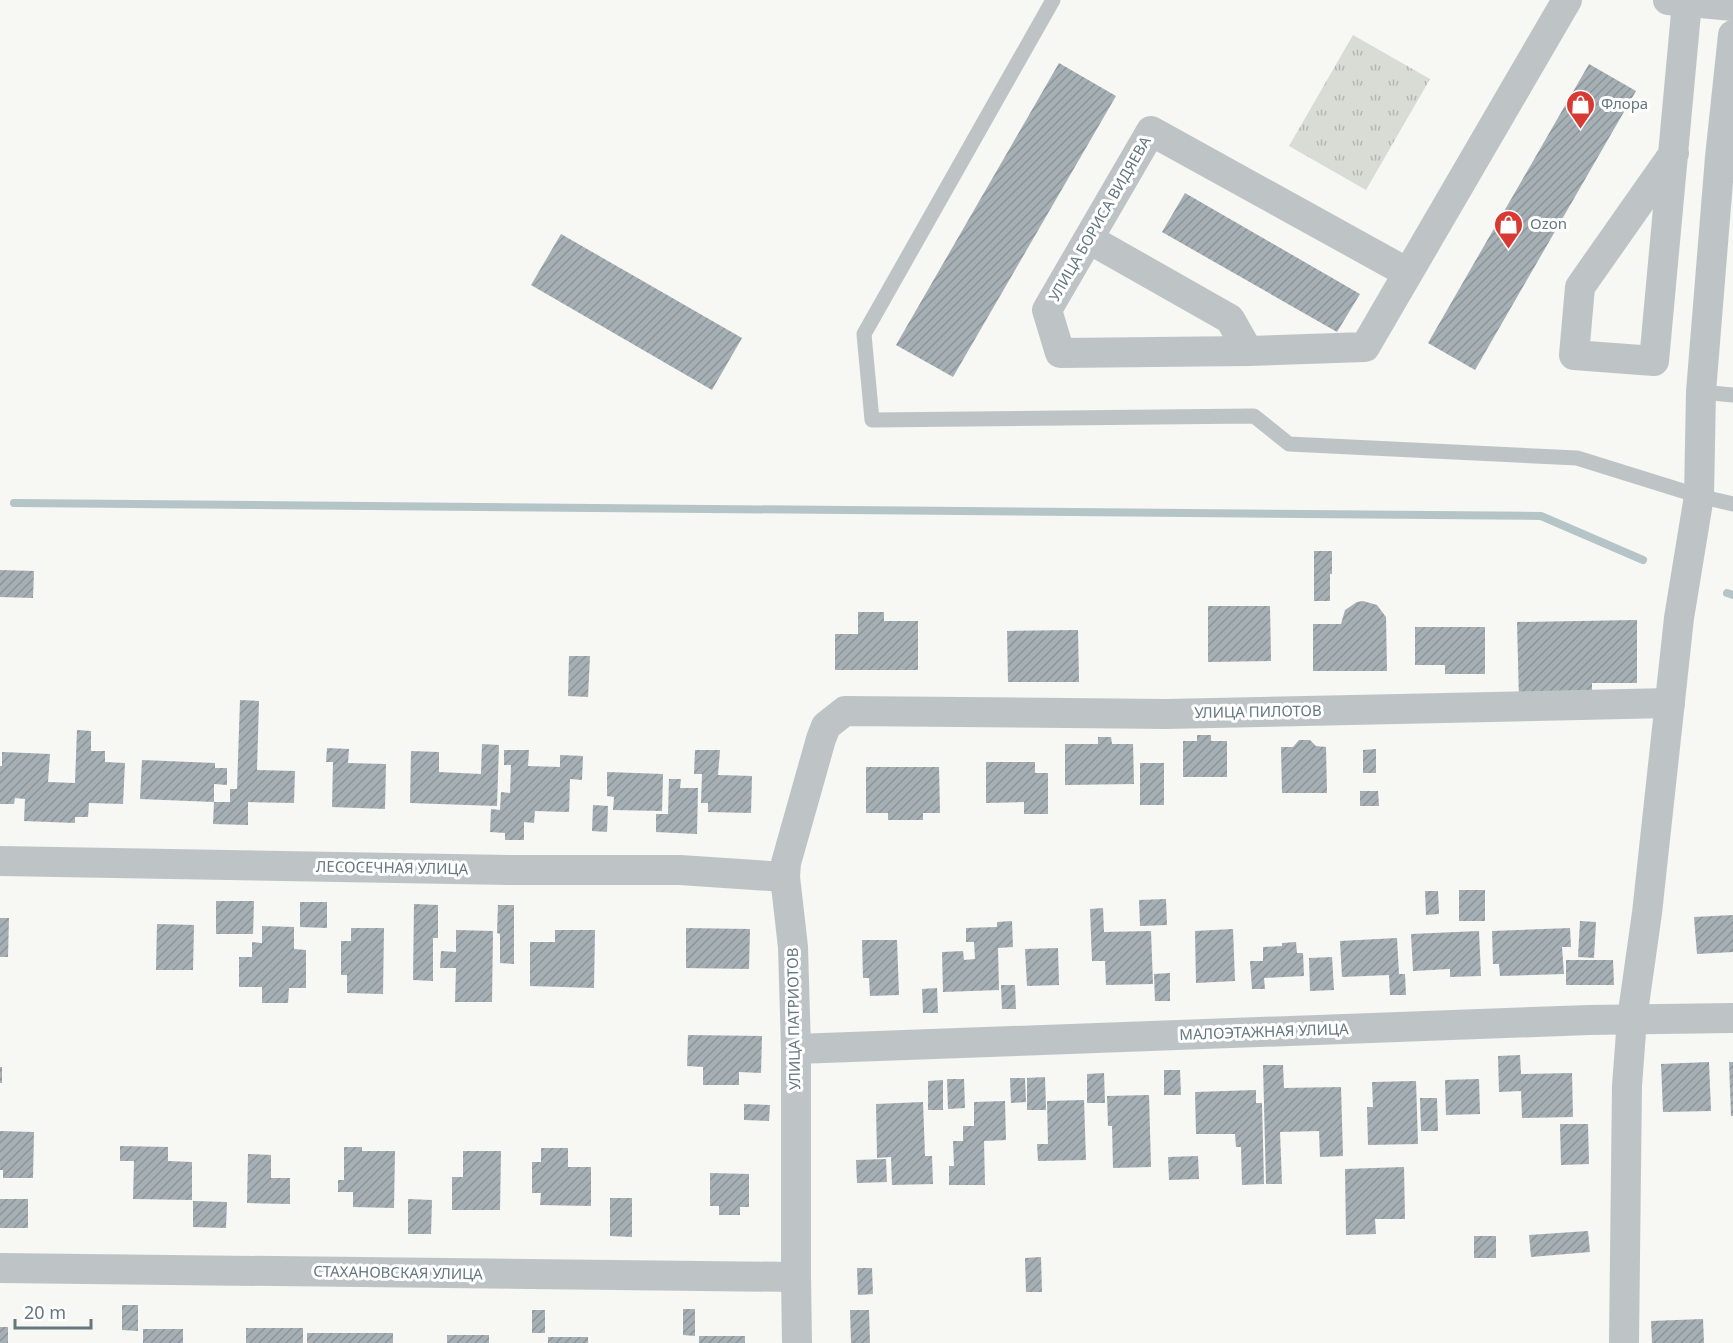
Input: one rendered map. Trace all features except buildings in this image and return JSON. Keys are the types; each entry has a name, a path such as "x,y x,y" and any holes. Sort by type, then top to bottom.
{"street":[{"name":"УЛИЦА БОРИСА ВИДЯЕВА","path":"1408,273 1151,131 1047,310 1060,354 1248,351 1365,346 1408,273 1566,0"},
{"path":"1674,153 1581,287 1574,355 1654,361 1674,153 1677,1 1733,6"},
{"path":"1624,1343 1627,1086 1632,1019 1647,913 1679,618 1699,496 1701,392 1726,157 1733,35"},
{"path":"1089,238 1230,319 1248,351"},
{"name":"УЛИЦА ПИЛОТОВ","path":"845,711 1166,714 1670,703"},
{"name":"УЛИЦА ПАТРИОТОВ","path":"797,1343 796,1049 793,947 784,877 821,739 826,726 845,711"},
{"name":"ЛЕСОСЕЧНАЯ УЛИЦА","path":"0,861 509,870 680,870 784,877"},
{"name":"МАЛОЭТАЖНАЯ УЛИЦА","path":"796,1049 1733,1017"},
{"name":"СТАХАНОВСКАЯ УЛИЦА","path":"0,1268 796,1277"}],"lane":[{"path":"1053,0 864,334 872,420 1254,416 1289,444 1577,458 1699,496 1733,504"},
{"path":"1701,392 1733,395"}],"green space":[{"path":"1353,35 1430,79 1366,190 1289,146"}],"waterway":[{"path":"14,503 1541,516 1643,560"},
{"path":"1727,593 1733,595"}],"place":[{"name":"Флора","path":"1580,130"},
{"name":"Ozon","path":"1509,250"}]}
